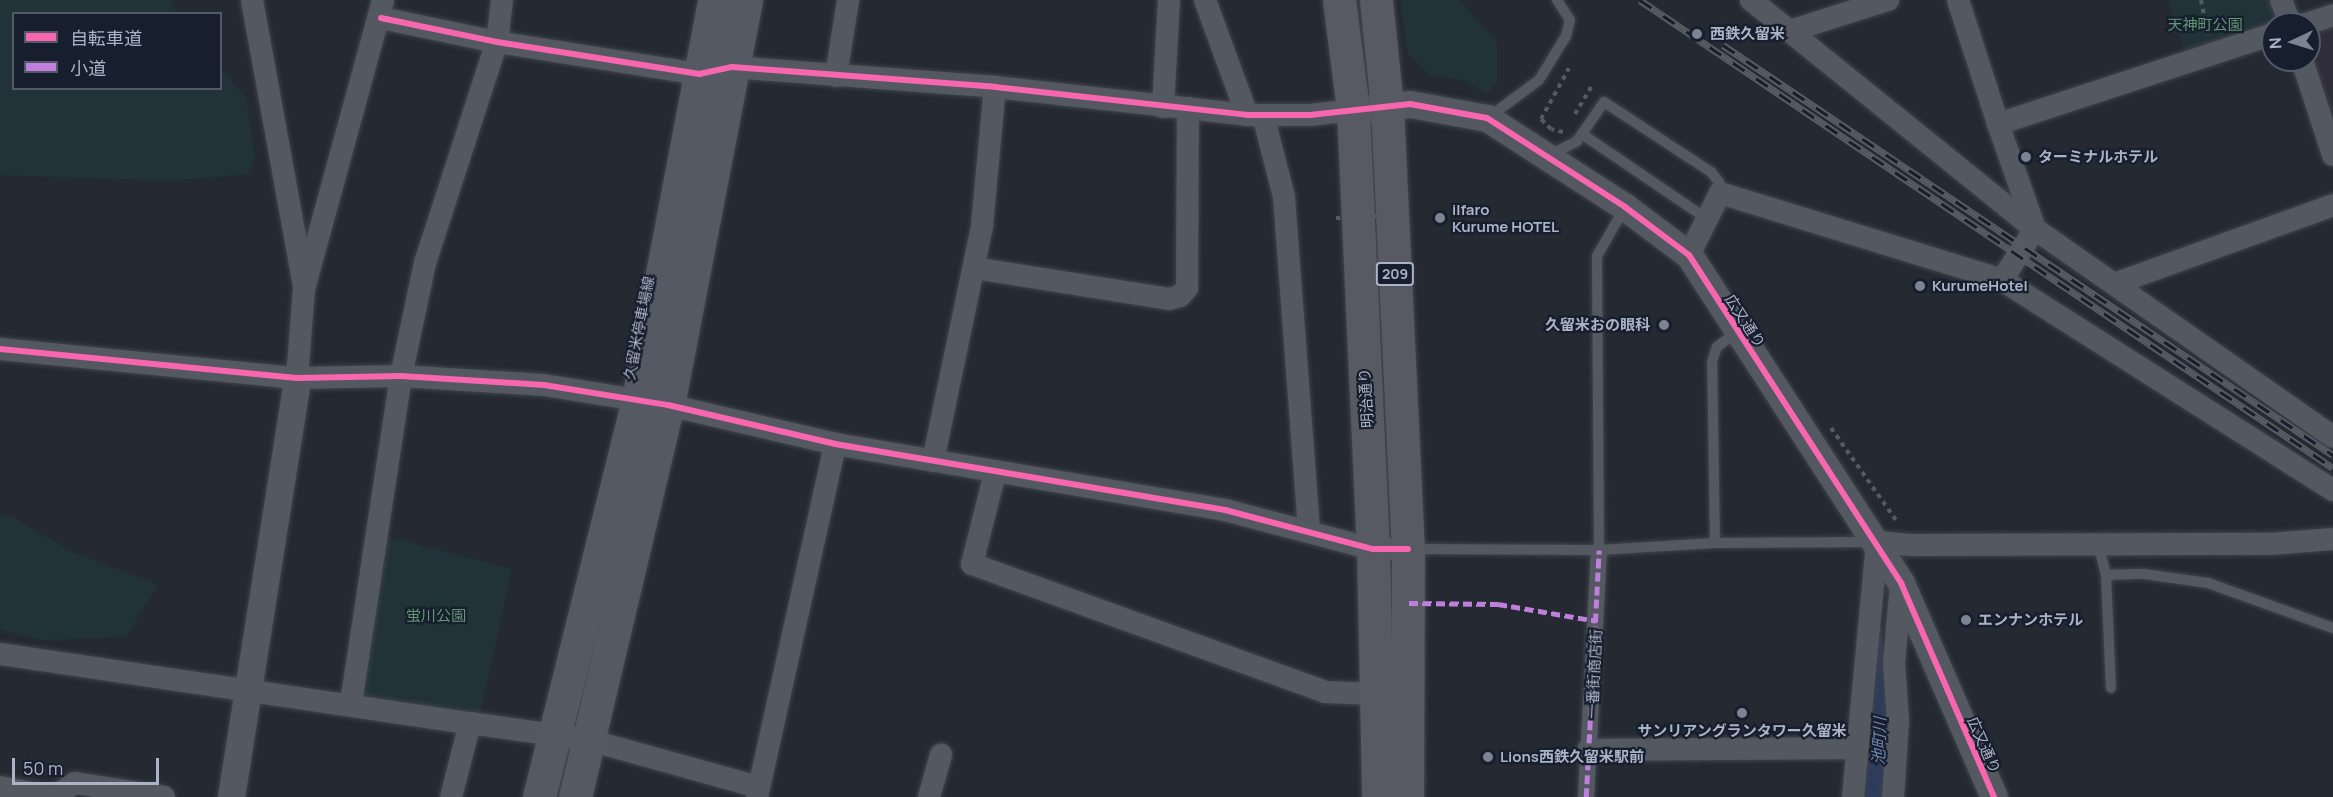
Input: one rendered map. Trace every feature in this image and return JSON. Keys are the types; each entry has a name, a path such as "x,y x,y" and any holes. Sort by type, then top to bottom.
{"highway":[{"name":"209","path":"1376,0 1387,105 1408,549 1407,797"},
{"name":"明治通り","path":"1341,3 1353,110 1373,549 1378,797"}],"main road":[{"name":"久留米停車場線","path":"539,797 553,735 653,403 699,74 714,0"},
{"name":"久留米停車場線","path":"575,797 589,740 653,403 746,0"}],"street":[{"path":"252,0 304,289"},
{"path":"351,704 401,376 425,263 497,42 502,0"},
{"path":"836,76 848,0"},
{"path":"1163,106 1168,0"},
{"path":"1205,0 1255,115 1284,197 1309,531"},
{"path":"1751,0 2035,229 2333,437"},
{"path":"1790,31 1888,0"},
{"path":"1958,0 2035,229"},
{"path":"231,797 245,691 297,378 304,289 382,9 497,42 699,74 732,67 995,87 1255,115 1353,110"},
{"path":"1998,123 2261,38"},
{"path":"2306,72 2333,155"},
{"path":"933,461 982,226 995,87"},
{"name":"広又通り","path":"1353,110 1387,105 1410,105 1487,118 1625,207 1689,255 1736,332 1877,542 1901,583 1994,797"},
{"path":"974,268 1169,299 1180,296 1187,288 1188,108"},
{"path":"1689,255 1720,193 2002,280 2333,490"},
{"path":"2114,284 2333,205"},
{"path":"2002,280 2035,229"},
{"path":"0,349 297,378 401,376 544,385 653,403 835,444 995,473 1225,510 1373,549 1408,549"},
{"path":"0,654 589,740 758,792 835,444"},
{"path":"995,473 972,564 1325,692 1376,694"},
{"path":"1853,797 1877,542 1912,545 2269,544 2333,539"},
{"name":"一番街商店街","path":"1586,797 1599,550"},
{"path":"1893,797 1898,721 1894,662 1901,583"},
{"path":"451,797 470,723"},
{"path":"1588,750 1856,748"},
{"path":"929,797 941,755"},
{"path":"0,787 54,797 75,783 164,797"}],"lane":[{"path":"1487,118 1539,80 1566,36 1570,20 1557,0"},
{"path":"1543,154 1566,150 1582,134 1604,102 1711,172 1719,182 1720,193"},
{"path":"1582,134 1707,219"},
{"path":"1599,550 1597,256 1625,207"},
{"path":"1715,543 1712,362 1717,347 1736,332"},
{"path":"1408,549 1599,550 1715,543 1877,542"},
{"path":"2098,543 2106,575 2111,688"},
{"path":"2106,575 2144,574 2208,583 2333,628"}],"path":[{"path":"2201,0 2204,11"},
{"path":"1569,68 1541,119 1551,129 1564,132 1593,84"},
{"path":"1336,218 1406,215"},
{"path":"1827,423 1905,533"}],"shaded area":[{"path":"2333,23 2333,139 2313,72 2321,72 2321,26"}],"green space":[{"path":"0,0 171,0 177,12 12,12 12,90 222,90 222,70 246,98 255,158 247,174 173,181 0,175"},
{"path":"1400,0 1459,0 1497,42 1497,82 1488,94 1463,80 1430,75 1408,54"},
{"name":"天神町公園","path":"2168,0 2269,0 2272,12 2261,12 2261,29 2186,56"},
{"path":"0,514 13,517 69,550 158,585 126,637 42,640 0,630"},
{"name":"蛍川公園","path":"383,535 512,569 479,719 358,699"}],"waterway":[{"path":"1879,630 1881,684"},
{"name":"池町川","path":"1877,797 1881,684"}],"railway":[{"path":"1640,0 2333,468"},
{"path":"1723,45 2333,455"}],"marked path":[{"path":"1586,797 1599,550"},
{"path":"1409,603 1498,604 1597,621"}],"cycle path":[{"path":"381,18 497,42 699,74 732,67 995,87 1247,115 1310,115 1410,104 1487,118 1625,207 1689,255 1901,583 1994,797"},
{"path":"0,349 297,378 401,376 544,385 668,405 835,444 1225,510 1373,549 1408,549"}],"place":[{"name":"西鉄久留米","path":"1697,34"},
{"name":"ターミナルホテル","path":"2026,157"},
{"name":"ilfaro Kurume HOTEL","path":"1440,218"},
{"name":"KurumeHotel","path":"1920,286"},
{"name":"久留米おの眼科","path":"1664,325"},
{"name":"エンナンホテル","path":"1966,620"},
{"name":"サンリアングランタワー久留米","path":"1742,713"},
{"name":"Lions西鉄久留米駅前","path":"1488,757"}]}
